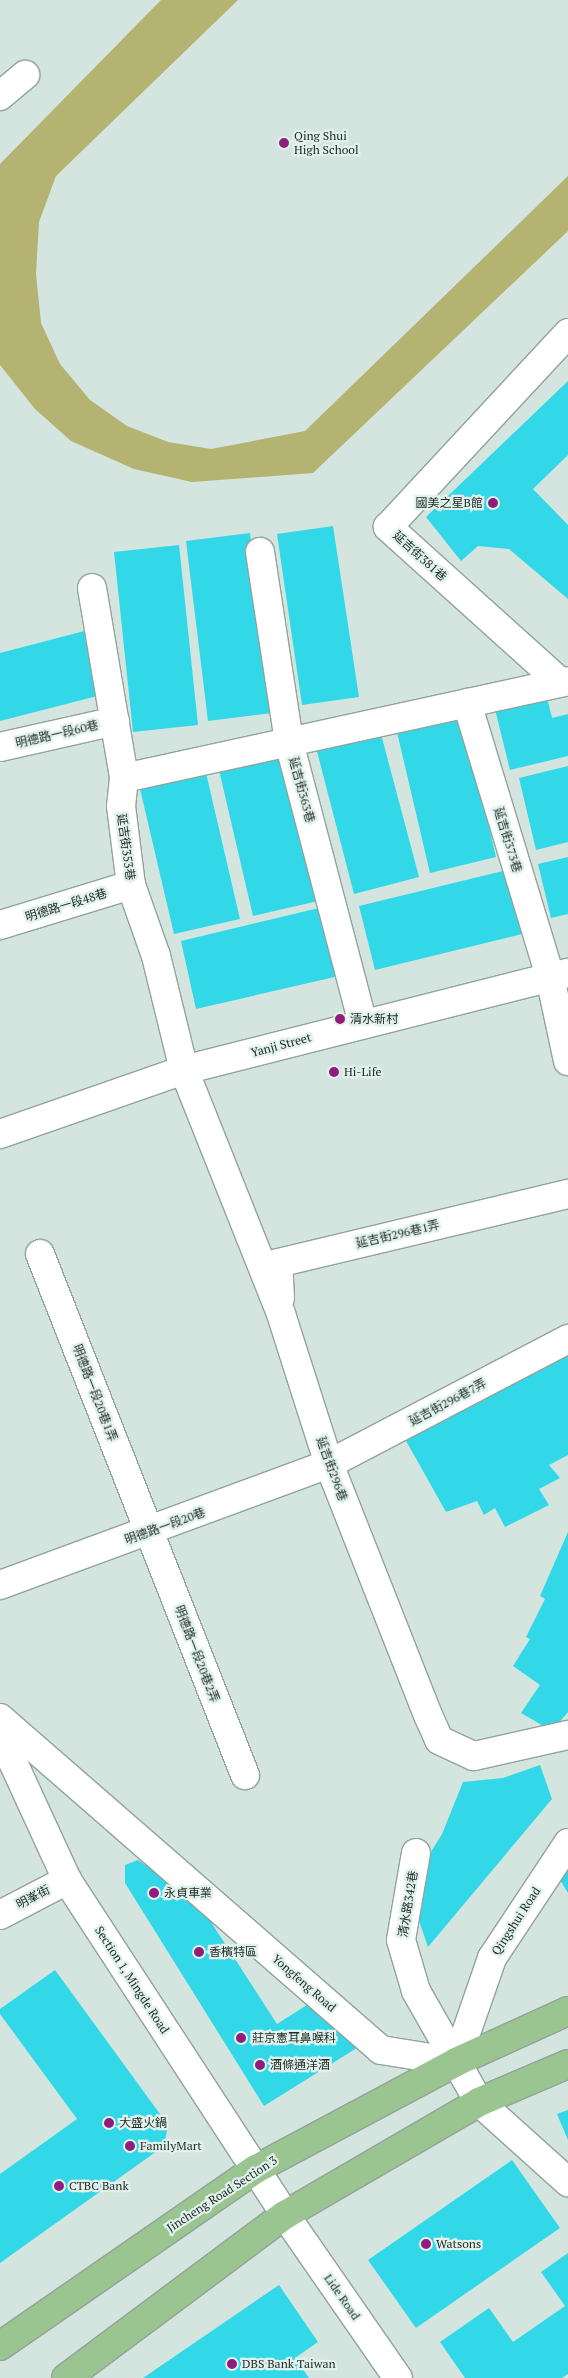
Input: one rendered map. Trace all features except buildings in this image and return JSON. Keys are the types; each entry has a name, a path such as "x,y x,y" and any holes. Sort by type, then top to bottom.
{"main road":[{"name":"Jincheng Road Section 3","path":"0,2346 256,2169 456,2062 568,2011"},
{"path":"66,2378 285,2215 480,2102 568,2064"}],"street":[{"path":"0,96 25,75"},
{"name":"延吉街381巷","path":"564,681 388,527 568,333"},
{"name":"延吉街363巷","path":"260,552 289,742 363,1024"},
{"name":"延吉街353巷","path":"92,588 124,778 121,806 131,885 156,956 184,1070"},
{"path":"124,778 564,681"},
{"name":"延吉街373巷","path":"467,703 559,975"},
{"name":"明德路一段60巷","path":"0,747 114,721"},
{"name":"明德路一段48巷","path":"0,925 131,885"},
{"path":"559,975 568,1061"},
{"name":"Yanji Street","path":"0,1134 184,1070 559,975"},
{"name":"延吉街296巷","path":"184,1070 281,1314 329,1464 439,1740 474,1756 568,1735"},
{"name":"延吉街296巷1弄","path":"281,1314 278,1263 568,1194"},
{"name":"明德路一段20巷1弄","path":"40,1254 149,1533"},
{"name":"延吉街296巷7弄","path":"329,1464 568,1339"},
{"name":"明德路一段20巷","path":"0,1585 149,1533 329,1464"},
{"name":"明德路一段20巷2弄","path":"149,1533 245,1775"},
{"name":"Yongfeng Road","path":"0,1718 381,2050 456,2062"},
{"name":"Section 1, Mingde Road","path":"0,1734 67,1880 285,2215"},
{"name":"Qingshui Road","path":"456,2062 492,1958 568,1843"},
{"name":"清水路342巷","path":"416,1853 401,1940 416,1991 456,2062"},
{"name":"明峯街","path":"0,1915 67,1880"},
{"path":"456,2062 480,2102 568,2182"},
{"name":"Lide Road","path":"285,2215 398,2378"}],"shaded area":[{"path":"161,0 238,0 56,176 39,222 36,274 41,323 60,364 90,400 127,426 168,442 211,449 305,431 568,176 568,231 313,473 192,482 134,469 71,441 35,409 0,365 0,164"}],"place":[{"name":"Qing Shui High School","path":"284,143"},
{"name":"國美之星B館","path":"493,503"},
{"name":"清水新村","path":"340,1019"},
{"name":"Hi-Life","path":"334,1072"},
{"name":"永貞車業","path":"154,1893"},
{"name":"香檳特區","path":"199,1952"},
{"name":"莊京憲耳鼻喉科","path":"241,2038"},
{"name":"酒條通洋酒","path":"260,2065"},
{"name":"大盛火鍋","path":"109,2123"},
{"name":"FamilyMart","path":"130,2146"},
{"name":"CTBC Bank","path":"59,2186"},
{"name":"Watsons","path":"426,2244"},
{"name":"DBS Bank Taiwan","path":"232,2364"}]}
